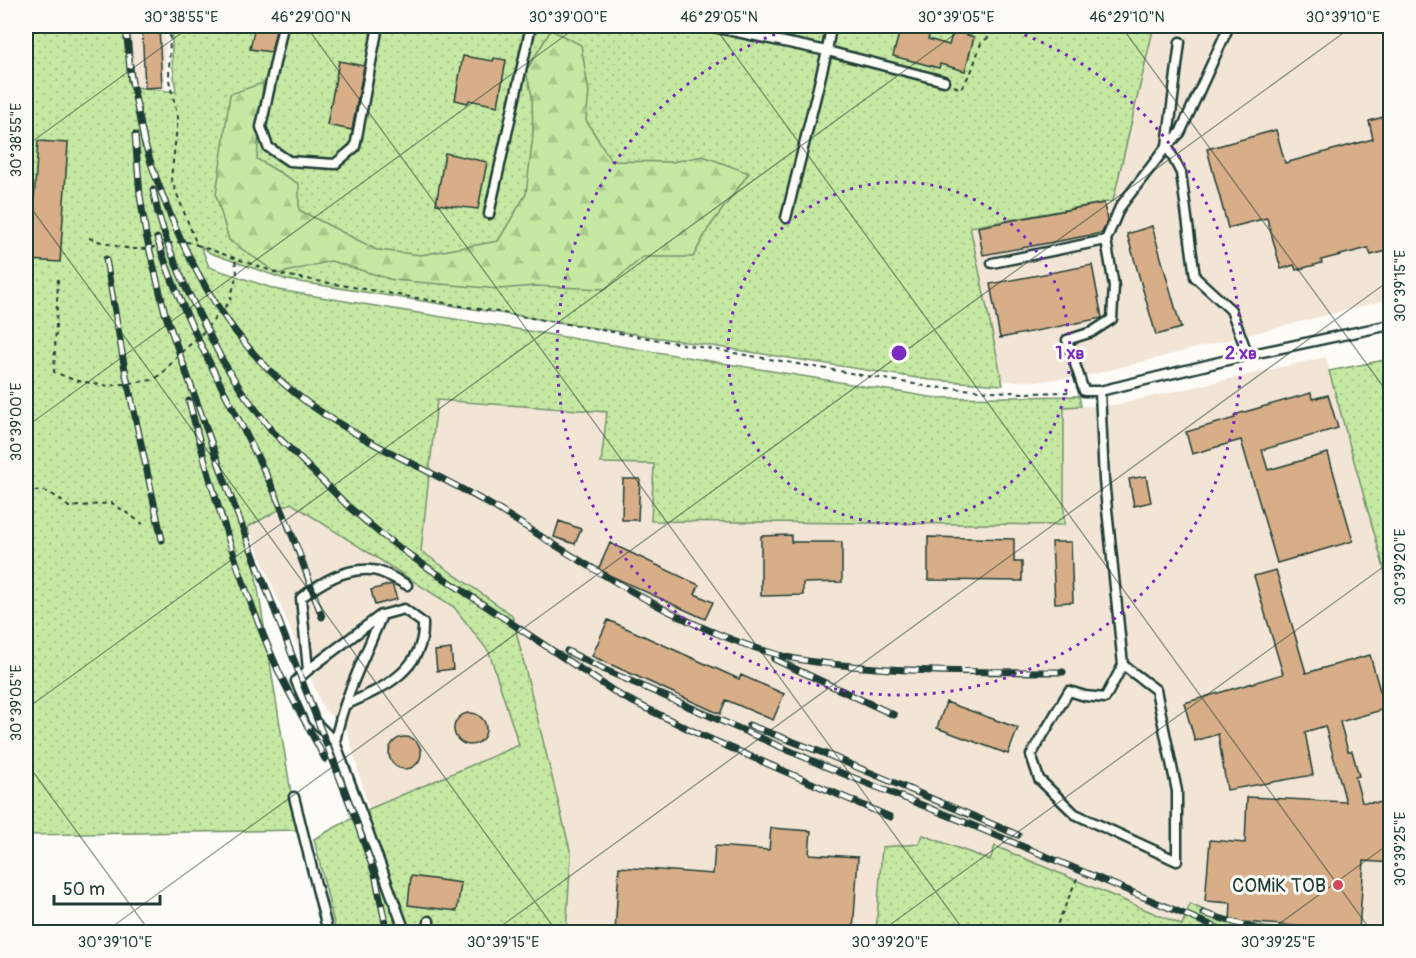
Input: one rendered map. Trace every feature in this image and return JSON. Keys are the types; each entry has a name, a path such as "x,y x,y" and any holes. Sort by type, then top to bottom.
{"lane":[{"path":"283,26 261,127 268,147 289,161 335,164 355,147 378,26"},
{"path":"489,214 531,26"},
{"path":"708,26 827,51 944,81"},
{"path":"786,218 827,51 831,26"},
{"path":"1228,26 1180,133 1167,146 1120,207 1106,240 1114,286 1112,319 1092,332 1067,340 1084,391 1100,391 1248,355 1390,325"},
{"path":"1180,42 1167,146 1180,173 1195,277 1231,310 1248,355"},
{"path":"992,263 1106,240"},
{"path":"1100,391 1104,480 1123,665 1105,698 1085,696 1069,691 1031,755 1039,779 1075,813 1177,861 1178,791 1156,690 1123,665"},
{"path":"308,670 301,598 319,584 343,573 373,569 406,585"},
{"path":"345,705 385,686 407,670 423,637 423,623 404,609 382,615 296,681 313,720 335,742 403,926 409,933"},
{"path":"335,742 338,722 382,615"},
{"path":"294,797 328,933"},
{"path":"429,921 429,933"}],"path":[{"path":"170,26 168,80 178,118 171,179 184,219 196,245"},
{"path":"944,81 961,89 972,70 981,43 1003,26"},
{"path":"89,238 105,244 138,249 189,242 283,276 931,387 1024,393 1084,391"},
{"path":"58,279 54,372 74,380 109,386 152,380 161,375 180,353 198,338 230,301 237,273 235,260"},
{"path":"26,494 35,489 46,490 69,507 112,503 143,524"},
{"path":"1054,933 1078,876"}],"shaded area":[{"path":"129,26 166,26 165,91 135,87"},
{"path":"1150,26 1390,26 1390,299 1090,375 1041,381 1002,381 970,227 1104,203"},
{"path":"1326,357 1390,590 1390,932 1296,932 1230,921 1190,904 1182,925 995,846 990,860 923,835 919,844 882,847 876,932 566,932 571,854 512,615 421,552 437,400 607,412 655,464 651,521 1063,525 1064,407 1114,405"},
{"path":"291,503 454,607 489,652 519,745 369,809 347,729 324,710 248,527"}],"green space":[{"path":"26,26 129,26 135,87 176,92 172,59 172,26 1154,26 1113,201 970,227 1003,385 930,380 287,280 210,253 201,246 209,267 278,290 936,398 1079,396 1081,406 1064,407 1064,525 651,521 654,464 601,463 607,412 437,400 421,551 512,615 571,854 566,932 336,932 314,839 369,809 519,745 489,652 454,607 291,503 248,527 297,830 26,835"},
{"path":"551,30 581,45 589,92 586,120 611,161 672,162 703,156 749,173 708,229 693,257 643,257 605,289 535,286 499,289 393,280 331,261 278,274 229,240 216,195 230,94 263,83 257,159 299,184 299,210 377,250 421,255 498,241 526,194 533,135 532,96 526,71"},
{"path":"1390,359 1390,590 1329,371"},
{"path":"923,835 990,860 995,846 1182,925 1190,904 1230,921 1296,932 876,932 882,847 919,844"}],"building":[{"path":"142,26 159,26 162,87 145,88"},
{"path":"255,26 277,26 271,52 250,49"},
{"path":"746,26 782,26 780,35"},
{"path":"901,26 932,26 928,39 949,45 953,31 974,37 965,71 940,64 939,68 893,56"},
{"path":"463,56 493,61 494,58 506,60 498,106 469,100 468,103 455,100"},
{"path":"339,61 364,66 352,130 327,125"},
{"path":"1390,115 1390,250 1371,255 1368,248 1321,260 1322,263 1296,270 1294,265 1281,269 1267,218 1228,228 1207,149 1276,130 1285,163 1373,139 1369,121"},
{"path":"38,141 68,143 60,262 30,260"},
{"path":"445,153 487,162 478,209 436,204"},
{"path":"1104,203 1107,221 1102,233 983,255 978,227"},
{"path":"1152,226 1181,328 1156,335 1127,234"},
{"path":"1092,265 1102,318 1000,338 990,284"},
{"path":"1311,393 1312,399 1328,395 1338,428 1262,450 1268,470 1328,453 1353,541 1277,563 1241,440 1192,454 1186,432 1235,418 1234,415"},
{"path":"1146,476 1151,502 1134,506 1129,479"},
{"path":"623,479 640,479 638,520 622,520"},
{"path":"559,521 581,529 575,544 554,537"},
{"path":"791,535 791,542 842,542 842,582 803,583 803,595 761,596 761,536"},
{"path":"928,537 1014,539 1014,562 1022,562 1022,581 928,580"},
{"path":"1052,542 1071,542 1073,602 1055,603"},
{"path":"610,543 699,585 695,594 713,602 705,619 598,570"},
{"path":"1276,570 1306,673 1370,655 1385,709 1340,722 1348,751 1352,751 1359,776 1355,777 1362,802 1390,803 1390,863 1364,861 1359,931 1230,921 1231,903 1205,901 1210,840 1245,843 1247,797 1346,802 1325,726 1305,732 1313,775 1227,790 1218,734 1195,741 1184,703 1283,674 1254,576"},
{"path":"392,584 397,599 375,605 371,590"},
{"path":"608,620 739,679 741,675 784,694 773,720 726,700 720,714 592,656"},
{"path":"451,649 453,669 437,671 435,651"},
{"path":"946,702 1018,728 1008,754 937,728"},
{"path":"470,713 482,717 486,729 482,741 470,745 458,741 454,729 458,717"},
{"path":"405,737 417,741 421,753 417,765 405,769 393,765 389,753 393,741"},
{"path":"771,828 811,831 809,854 858,857 853,933 615,933 619,867 713,874 715,846 769,850"},
{"path":"411,876 461,883 457,911 408,905"}],"railway":[{"path":"126,26 131,81"},
{"path":"130,72 145,146"},
{"path":"135,135 146,235 165,313 230,495 354,815 375,874 387,932"},
{"path":"143,138 171,218 209,293 232,327 259,359 289,388 346,428 482,500 634,592 701,627 736,641 794,659 863,667 938,671 1063,672"},
{"path":"153,190 168,245 186,288 221,358 241,390 272,431 349,507 418,561 621,696 701,735 890,817"},
{"path":"157,238 181,303 280,505 322,617"},
{"path":"106,259 125,370 162,540"},
{"path":"189,401 217,503 251,604 278,670 325,759"},
{"path":"567,651 605,670 829,768 1227,932"},
{"path":"774,659 894,715"},
{"path":"749,725 826,754 1018,835"},
{"path":"1203,913 1266,932"}],"place":[{"name":"СОМіК ТОВ","path":"1338,885"}]}
